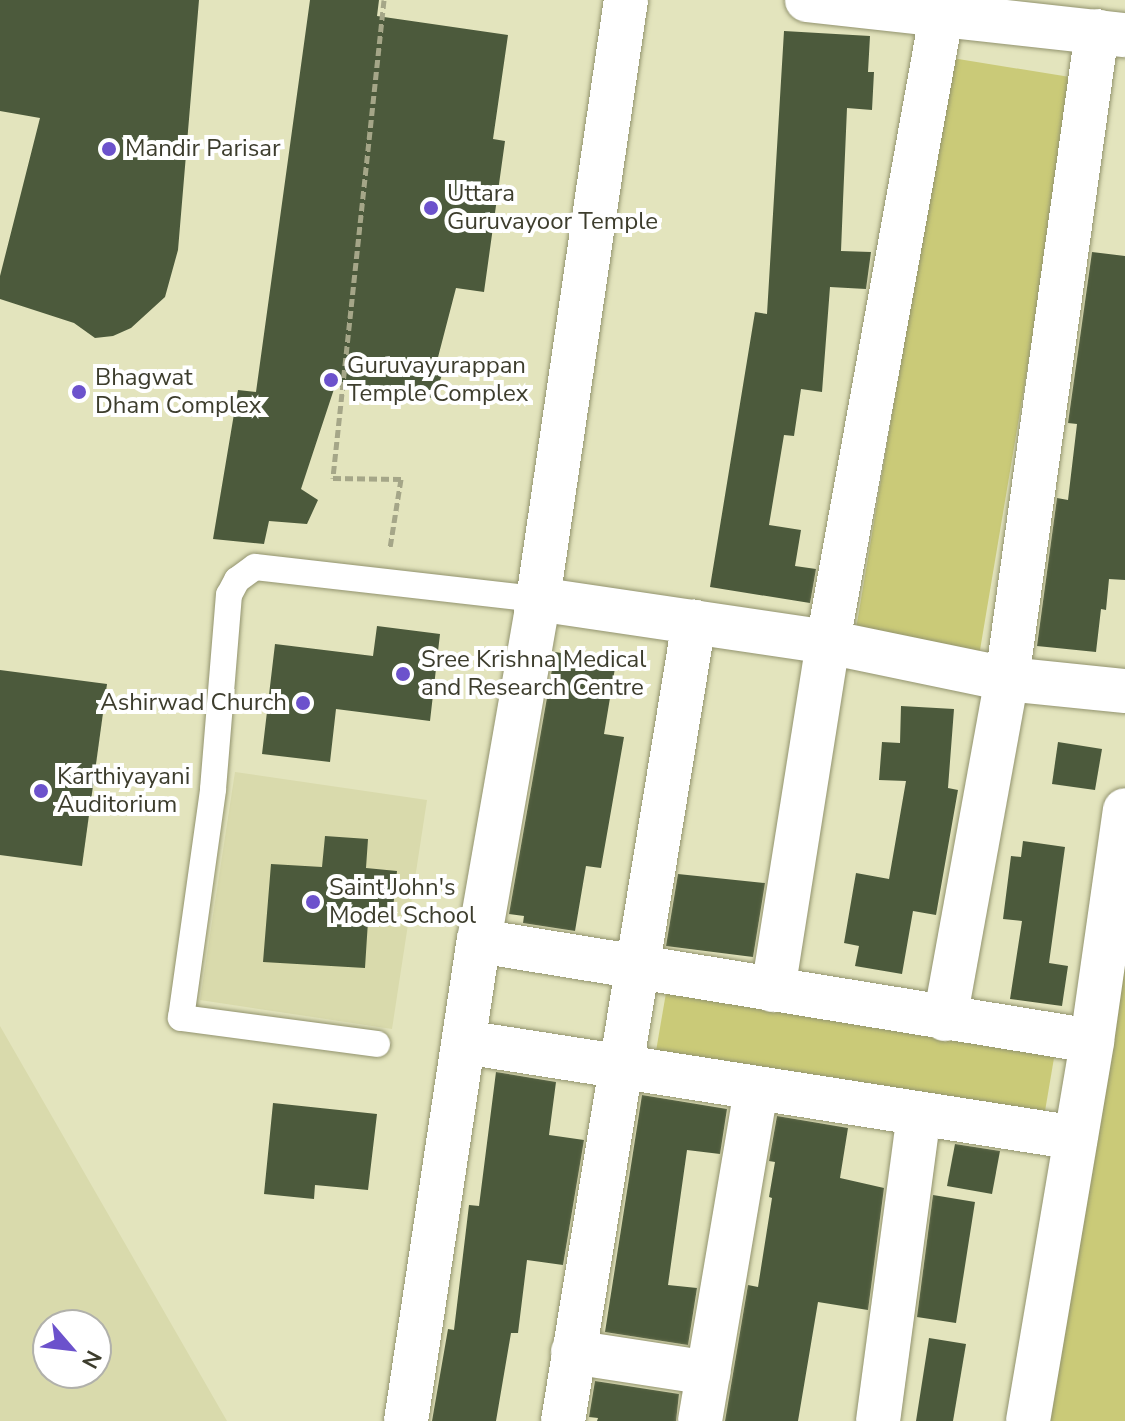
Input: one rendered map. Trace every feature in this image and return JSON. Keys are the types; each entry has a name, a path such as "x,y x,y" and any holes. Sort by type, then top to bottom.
{"street":[{"path":"406,1421 479,941 537,599 626,0"},
{"path":"807,0 941,17 1111,33 1007,679 945,1019"},
{"path":"773,990 828,642 941,17"},
{"path":"537,599 828,642 1007,679 1125,691"},
{"path":"563,1421 618,1067 638,968 694,622"},
{"path":"1028,1421 1092,1041 1125,810"},
{"path":"479,941 1092,1041"},
{"path":"464,1042 1076,1138"},
{"path":"700,1421 756,1089"},
{"path":"878,1421 919,1115"},
{"path":"573,1352 708,1373"}],"lane":[{"path":"377,1044 181,1018 213,789 229,595 237,580 255,567 537,599"}],"path":[{"path":"384,0 333,478 401,479 384,581"}],"shaded area":[{"path":"952,58 1076,78 979,656 855,635"},
{"name":"Saint John's Model School","path":"235,772 427,800 392,1029 200,1000"},
{"path":"1125,942 1125,1421 1049,1421"},
{"path":"667,987 1055,1052 1043,1123 655,1057"},
{"path":"0,1026 227,1421 0,1421"}],"building":[{"name":"Mandir Parisar","path":"0,0 199,0 178,250 165,297 131,328 113,336 95,338 74,323 0,299 0,276 40,118 0,111"},
{"path":"310,0 379,0 377,16 508,35 493,139 505,141 484,292 456,288 436,365 444,369 434,398 335,386 301,489 318,500 307,524 269,521 264,544 213,539 238,390 256,392"},
{"path":"784,31 870,36 868,72 874,72 872,110 847,108 841,251 871,252 866,289 830,287 822,392 801,389 794,436 784,435 769,525 801,530 795,566 816,569 810,603 710,587 755,312 767,314"},
{"path":"1092,252 1125,256 1125,580 1109,579 1106,610 1101,609 1096,652 1037,646 1057,498 1068,500 1077,424 1068,423"},
{"path":"377,626 440,634 430,721 336,709 330,762 262,754 275,644 373,656"},
{"path":"555,652 616,662 604,734 624,737 601,868 586,866 575,931 523,923 524,916 509,914"},
{"path":"0,670 107,684 82,866 0,855"},
{"path":"901,706 954,709 948,788 958,790 936,915 913,911 902,974 855,966 859,946 844,943 856,873 889,879 906,781 879,780 882,742 900,743"},
{"path":"1058,742 1102,749 1095,790 1052,784"},
{"path":"325,836 368,839 366,868 397,871 392,918 368,921 365,968 263,962 271,864 322,867"},
{"path":"1023,841 1065,847 1049,963 1068,966 1062,1006 1010,999 1022,921 1003,919 1011,856 1021,857"},
{"path":"678,874 765,883 753,957 666,946"},
{"path":"496,1072 556,1082 549,1135 584,1140 563,1265 527,1260 518,1333 511,1333 496,1421 432,1421 448,1329 454,1330 469,1205 479,1206"},
{"path":"642,1095 727,1109 720,1154 687,1150 668,1285 697,1288 688,1345 605,1332"},
{"path":"273,1103 377,1114 368,1190 315,1185 314,1199 264,1194"},
{"path":"777,1116 848,1128 840,1178 884,1188 868,1310 818,1302 798,1421 725,1421 748,1285 758,1287 772,1198 769,1197 775,1162 769,1161"},
{"path":"955,1144 1000,1151 992,1194 947,1186"},
{"path":"933,1195 975,1202 956,1323 917,1317"},
{"path":"929,1338 966,1344 953,1421 916,1421"},
{"path":"595,1381 679,1394 676,1421 597,1421 598,1418 589,1417"}],"place":[{"name":"Mandir Parisar","path":"109,149"},
{"name":"Uttara Guruvayoor Temple","path":"431,208"},
{"name":"Guruvayurappan Temple Complex","path":"331,380"},
{"name":"Bhagwat Dham Complex","path":"79,392"},
{"name":"Sree Krishna Medical and Research Centre","path":"403,674"},
{"name":"Ashirwad Church","path":"303,703"},
{"name":"Karthiyayani Auditorium","path":"41,791"},
{"name":"Saint John's Model School","path":"313,902"}]}
